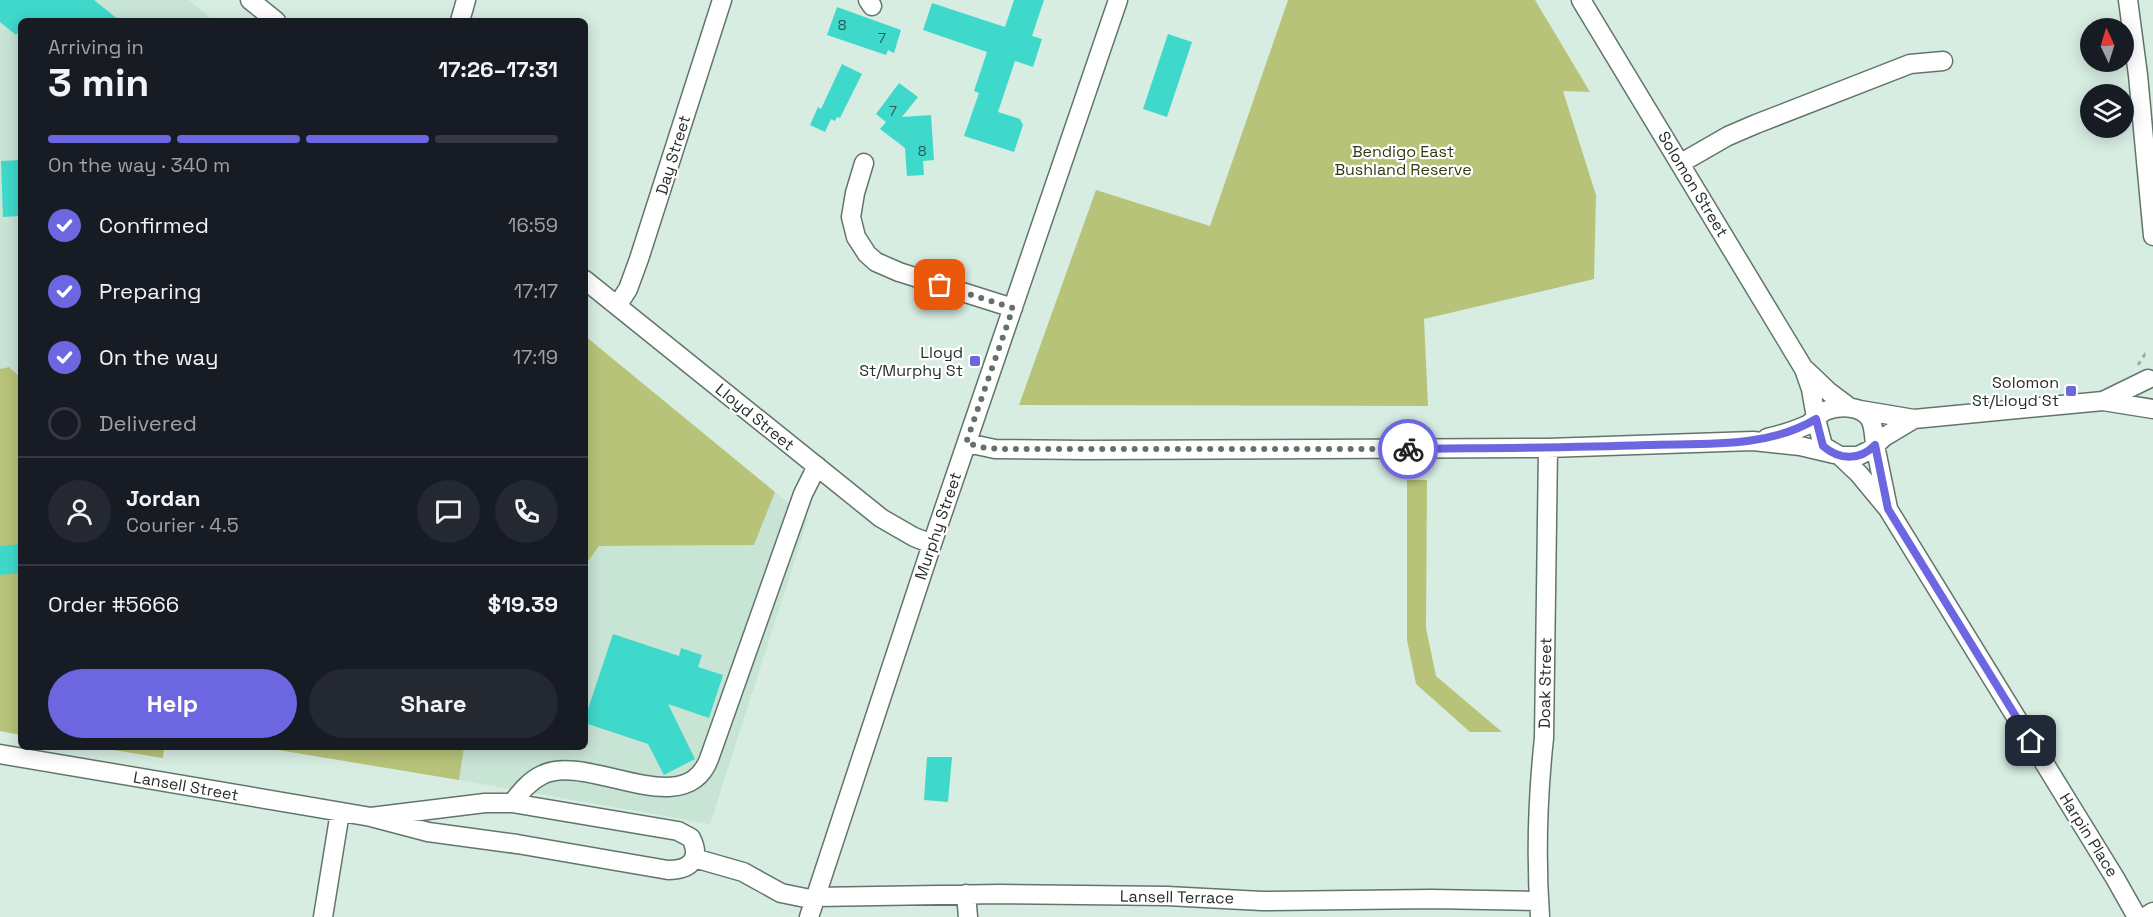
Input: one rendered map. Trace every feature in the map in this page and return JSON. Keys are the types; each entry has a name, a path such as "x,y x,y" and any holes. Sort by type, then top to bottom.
{"street":[{"path":"250,0 272,18"},
{"path":"461,18 466,0"},
{"name":"Day Street","path":"617,306 628,289 639,259 722,0"},
{"name":"Murphy Street","path":"813,905 966,443 1118,0"},
{"name":"Solomon Street","path":"1581,0 1804,369 1811,390 1816,419"},
{"path":"2128,0 2138,75 2153,236"},
{"path":"1681,163 1728,136 1756,124 1910,64 1942,61"},
{"path":"864,163 851,217 856,237 867,254 899,272 1013,308"},
{"name":"Lloyd Street","path":"588,282 881,518 908,534 932,544"},
{"name":"Solomon Street","path":"1804,369 1829,392 1855,409"},
{"path":"2103,401 2151,374"},
{"path":"2151,374 2147,393 2153,407"},
{"path":"1753,441 1794,430 1831,409 1855,409 1914,419 2103,401 2153,407"},
{"path":"1855,409 1871,421 1875,445"},
{"path":"1816,419 1823,446 1837,455"},
{"path":"966,443 985,448 1005,449 1548,448 1753,441 1800,446 1837,455 1858,456 1914,419"},
{"name":"Harpin Place","path":"1875,445 1888,509"},
{"name":"Doak Street","path":"1539,909 1548,448"},
{"name":"Harpin Place","path":"1837,455 1858,474 1888,509 2137,917"},
{"path":"512,803 533,780 552,771 570,771 670,787 688,784 701,774 709,759 803,494 817,466"},
{"name":"Lansell Street","path":"0,754 371,817 428,832 517,844 668,870 684,868 694,858 694,844 689,835 684,832 512,803 485,803 371,817"},
{"path":"323,917 340,812"},
{"path":"694,858 743,872 781,893 813,905"},
{"path":"966,894 968,917"},
{"name":"Lansell Terrace","path":"813,905 966,894 1167,896 1273,901 1432,899 1539,909"},
{"path":"2145,917 2153,912"}],"shaded area":[{"path":"0,0 189,0 210,18 18,18 18,375 9,367 0,369"},
{"path":"775,492 808,519 710,824 459,780 464,750 588,750 588,560 598,546 754,545"}],"green space":[{"name":"Bendigo East Bushland Reserve","path":"1288,0 1535,0 1590,92 1563,91 1596,195 1594,279 1424,319 1428,406 1019,405 1096,190 1210,226"},
{"path":"588,338 775,492 754,545 599,546 589,560"},
{"path":"9,367 18,375 18,734 0,731 0,369"},
{"path":"1407,480 1427,480 1426,628 1436,676 1502,732 1470,732 1416,684 1407,640"},
{"path":"114,750 164,750 163,758"},
{"path":"278,750 464,750 459,780"}],"building":[{"path":"0,0 94,0 116,18 18,18 16,35 0,22"},
{"path":"1014,0 1044,0 1032,36 1042,39 1033,67 1015,61 998,112 1020,119 1023,125 1014,152 964,136 979,93 974,91 987,52 923,30 932,3 1005,27"},
{"path":"837,7 901,30 894,53 888,50 886,55 827,35"},
{"path":"1168,34 1192,42 1167,117 1143,109"},
{"path":"842,64 862,74 840,118 837,117 835,121 831,119 825,132 810,125 818,107 821,109"},
{"path":"899,83 918,97 902,117 931,115 934,160 923,161 924,175 907,176 905,148 880,129 886,122 876,114"},
{"path":"18,160 18,216 3,217 1,161"},
{"path":"18,544 18,573 0,575 0,546"},
{"path":"613,634 679,656 681,648 702,655 698,667 723,675 709,718 668,704 695,759 664,775 648,744 588,724 588,709"},
{"path":"927,757 952,757 948,802 924,800"}],"way so far":[{"path":"940,285 1013,308 966,443 995,449 1408,449"}],"place":[{"name":"Lloyd St/Murphy St","path":"975,361"},
{"name":"Solomon St/Lloyd St","path":"2071,391"}],"route":[{"path":"1408,449 1581,447 1753,441 1774,437 1806,426 1816,419 1820,439 1829,452 1853,457 1865,454 1875,445 1888,509 2031,741"}]}
